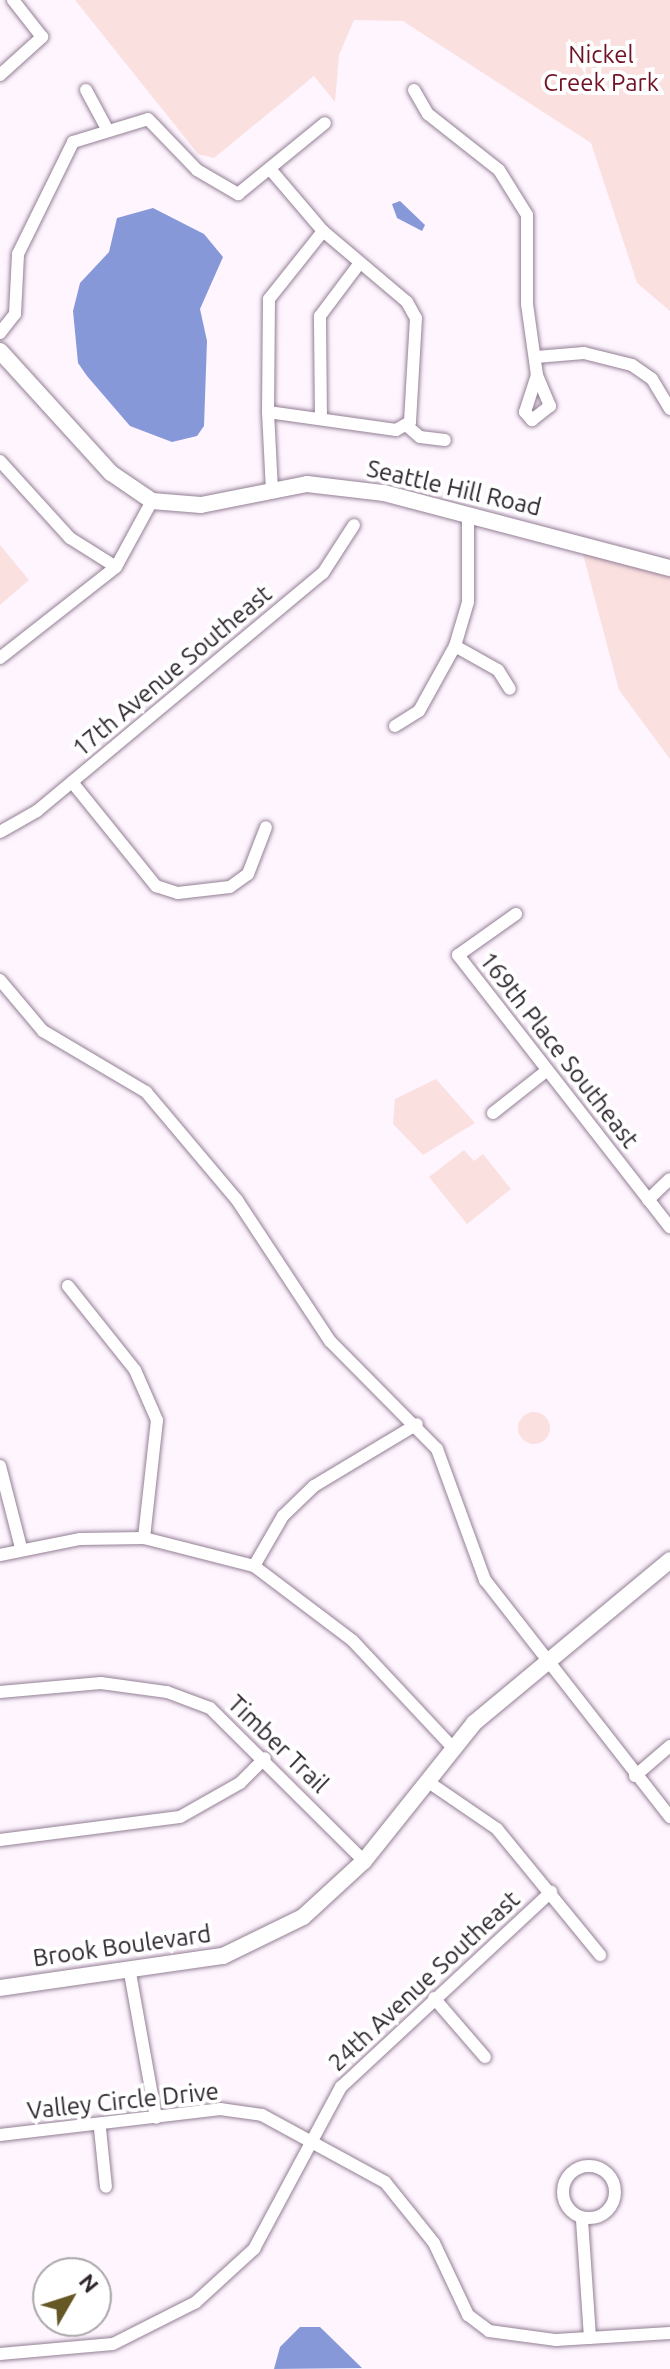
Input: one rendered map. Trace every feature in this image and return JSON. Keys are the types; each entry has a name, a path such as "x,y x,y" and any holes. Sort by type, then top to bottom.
{"street":[{"path":"0,75 42,37 13,0"},
{"path":"86,90 107,129"},
{"path":"414,90 428,114 516,189 527,215 527,304 537,375"},
{"path":"0,333 17,305 18,254 65,150 107,129 154,121 197,170 232,194 270,169 325,123"},
{"path":"270,169 323,231 414,311 406,425"},
{"path":"272,490 268,412 269,299 323,231"},
{"path":"321,419 320,316 359,264"},
{"name":"Seattle Hill Road","path":"0,351 111,473 152,501 201,505 307,484 384,493 670,568"},
{"path":"536,357 584,353 632,365 652,379 670,409"},
{"path":"268,412 396,430 406,425"},
{"path":"406,425 420,437 445,440"},
{"path":"0,461 70,538 116,567"},
{"path":"0,658 116,567 152,501"},
{"path":"395,726 419,711 455,646 468,602 468,514"},
{"name":"17th Avenue Southeast","path":"0,832 72,782 323,573 354,525"},
{"path":"455,646 498,670 510,689"},
{"path":"72,782 156,886 178,893 230,887 248,874 266,827"},
{"name":"169th Place Southeast","path":"516,914 458,955 545,1072 670,1227"},
{"path":"0,980 43,1031 146,1092 237,1200 321,1331 417,1424 450,1478 485,1580 670,1817"},
{"path":"493,1113 545,1072"},
{"path":"648,1200 670,1179"},
{"path":"68,1286 135,1370 157,1420 144,1538"},
{"path":"254,1566 283,1516 314,1486 417,1424"},
{"path":"0,1466 21,1548"},
{"path":"0,1555 21,1548 144,1538 254,1566 353,1641 453,1748"},
{"name":"Brook Boulevard","path":"0,1988 130,1973 266,1940 337,1891 453,1748 547,1661 670,1560"},
{"name":"Timber Trail","path":"0,1692 101,1683 167,1692 210,1708 265,1758 364,1861"},
{"path":"635,1776 670,1746"},
{"path":"0,1840 180,1817 240,1783 265,1758"},
{"path":"427,1781 497,1829 600,1955"},
{"name":"24th Avenue Southeast","path":"0,2354 113,2344 196,2302 254,2249 341,2087 551,1892"},
{"path":"130,1973 156,2118"},
{"path":"434,1998 485,2057"},
{"name":"Valley Circle Drive","path":"0,2135 100,2129 220,2109 262,2115 313,2139 385,2182 414,2213 452,2292 489,2331 519,2340 590,2338"},
{"path":"100,2129 106,2187"},
{"path":"582,2220 598,2215 616,2196 613,2179 599,2167 578,2169 563,2185 567,2208 582,2220 590,2338 670,2333"}],"green space":[{"name":"Nickel Creek Park","path":"75,0 670,0 670,311 637,283 591,143 403,21 354,20 339,55 335,102 314,76 214,158 198,154"},
{"path":"580,543 670,568 670,759 619,690"},
{"path":"0,545 29,580 0,605"},
{"path":"436,1079 475,1123 423,1155 393,1124 395,1099"},
{"path":"464,1150 474,1161 483,1154 511,1189 467,1224 429,1177"},
{"path":"534,1412 545,1417 550,1428 545,1439 534,1444 523,1439 518,1428 523,1417"}],"water":[{"path":"400,201 425,225 422,231 397,218 392,204"},
{"path":"153,208 204,234 223,257 200,309 207,341 204,426 197,436 172,442 130,426 87,376 78,363 73,311 80,283 109,252 117,218"},
{"path":"300,2327 320,2327 362,2368 274,2369 280,2347"}]}
